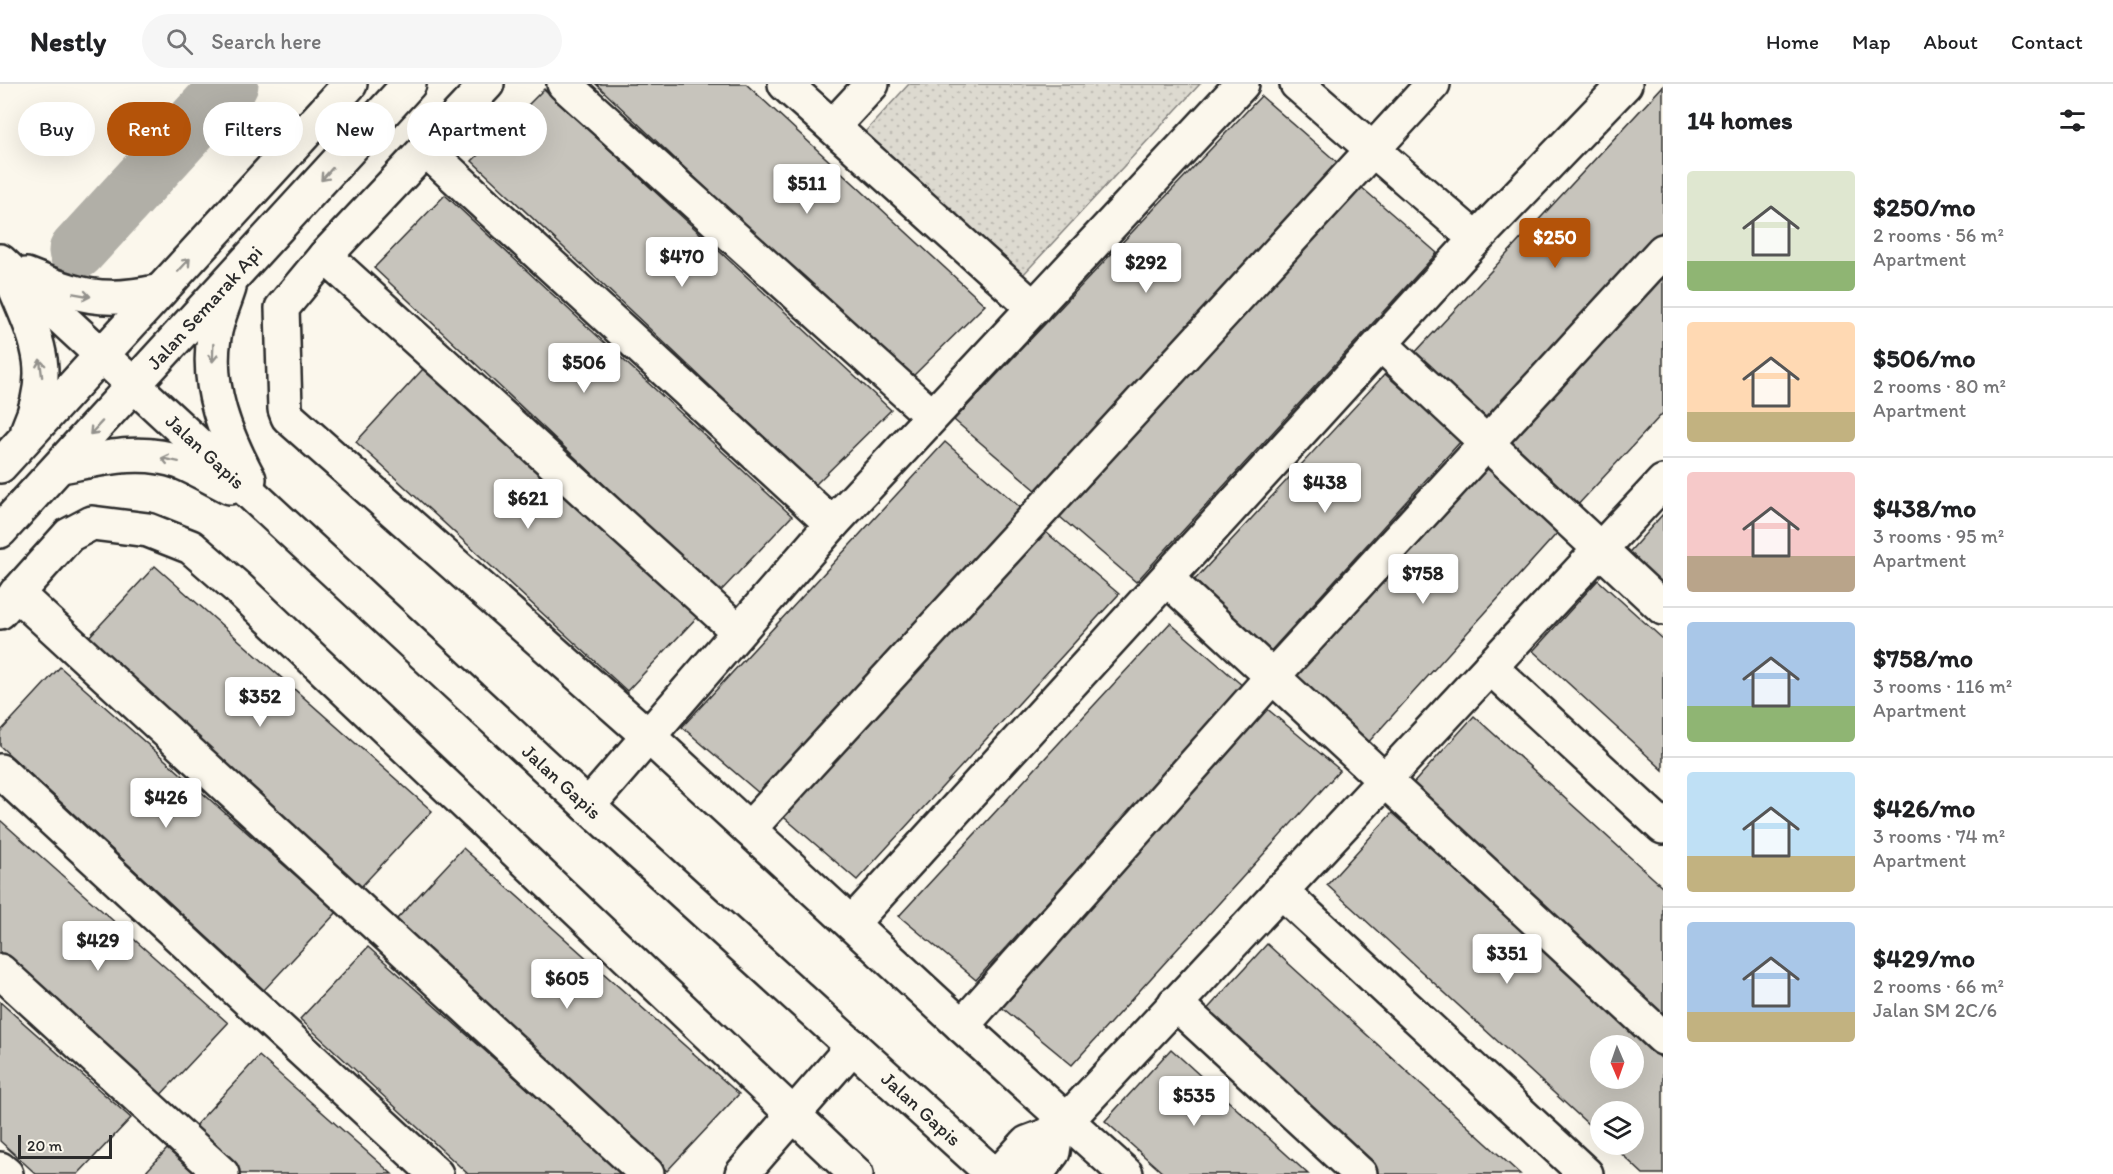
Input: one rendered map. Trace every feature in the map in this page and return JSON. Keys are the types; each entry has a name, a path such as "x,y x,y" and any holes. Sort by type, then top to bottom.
{"street":[{"path":"11,454 350,84"},
{"name":"Jalan Semarak Api","path":"0,531 409,84"},
{"path":"470,102 487,84"},
{"path":"564,84 932,416"},
{"path":"785,84 1034,308"},
{"path":"833,126 872,84"},
{"path":"588,806 737,630 832,524 1242,84"},
{"path":"1297,84 1476,239"},
{"path":"749,829 1433,84"},
{"path":"852,923 1476,239 1625,84"},
{"path":"420,156 325,256 282,308 285,409 288,417 647,735 962,1026 1049,1149"},
{"path":"433,156 832,524"},
{"path":"962,1026 1272,677 1663,251"},
{"path":"325,256 737,630"},
{"path":"4,265 74,294 104,299 131,298 160,291"},
{"path":"4,265 33,333 43,380 39,404 11,454"},
{"name":"Jalan Gapis","path":"4,265 588,806 993,1174"},
{"path":"233,277 214,336 213,363 216,400 230,441 261,502"},
{"path":"1381,344 1663,608"},
{"path":"61,465 119,455 149,456 179,462 261,502"},
{"path":"999,1174 1049,1149 1175,1003 1663,482"},
{"path":"647,1174 8,602 69,535 92,523 148,530 191,547 238,588 793,1117 856,1174"},
{"path":"1167,579 1663,1038"},
{"path":"1490,667 1663,826"},
{"path":"0,771 436,1174"},
{"path":"1280,890 1587,1174"},
{"path":"0,971 222,1174"},
{"path":"1175,1003 1359,1174"},
{"path":"742,1174 853,1046"},
{"path":"952,1135 996,1147 1049,1149 1126,1174"},
{"path":"0,1168 6,1174"}],"shaded area":[{"path":"909,84 1200,84 1022,276 865,132"}],"building":[{"path":"596,84 746,84 985,305 909,380"},
{"path":"1663,86 1663,230 1487,418 1412,356"},
{"path":"544,89 891,410 815,485 472,161 477,156 547,156 547,102 531,102"},
{"path":"1261,96 1338,163 1037,491 954,420"},
{"path":"1360,186 1437,253 1136,582 1053,511"},
{"path":"445,195 792,516 719,593 374,268"},
{"path":"1663,270 1663,413 1575,508 1501,444"},
{"path":"423,369 700,614 627,691 356,442"},
{"path":"1385,374 1461,441 1267,655 1190,585"},
{"path":"945,442 1022,509 760,794 682,727"},
{"path":"1482,464 1559,531 1365,746 1287,675"},
{"path":"1663,514 1663,594 1624,558"},
{"path":"1041,528 1119,594 857,880 779,813"},
{"path":"155,566 432,811 359,889 88,638"},
{"path":"1598,580 1663,639 1663,770 1533,651"},
{"path":"1170,623 1244,687 976,980 899,916"},
{"path":"60,667 337,912 264,990 0,746 0,732"},
{"path":"1265,707 1340,770 1072,1065 994,1001"},
{"path":"1474,716 1663,887 1663,1019 1410,787"},
{"path":"1392,813 1636,1035 1590,1035 1590,1089 1644,1089 1644,1043 1663,1060 1663,1174 1643,1174 1623,1155 1644,1155 1644,1101 1590,1101 1590,1126 1327,885"},
{"path":"0,820 228,1023 156,1100 0,956"},
{"path":"463,848 739,1094 667,1171 395,921"},
{"path":"1267,944 1520,1174 1376,1174 1202,1015"},
{"path":"368,947 624,1174 468,1174 300,1019"},
{"path":"0,1002 131,1118 78,1174 36,1174 0,1141"},
{"path":"1171,1049 1308,1174 1164,1174 1105,1121"},
{"path":"259,1056 392,1174 241,1174 192,1129"},
{"path":"167,1149 196,1174 144,1174"}],"waterway":[{"path":"77,251 230,84"}]}
